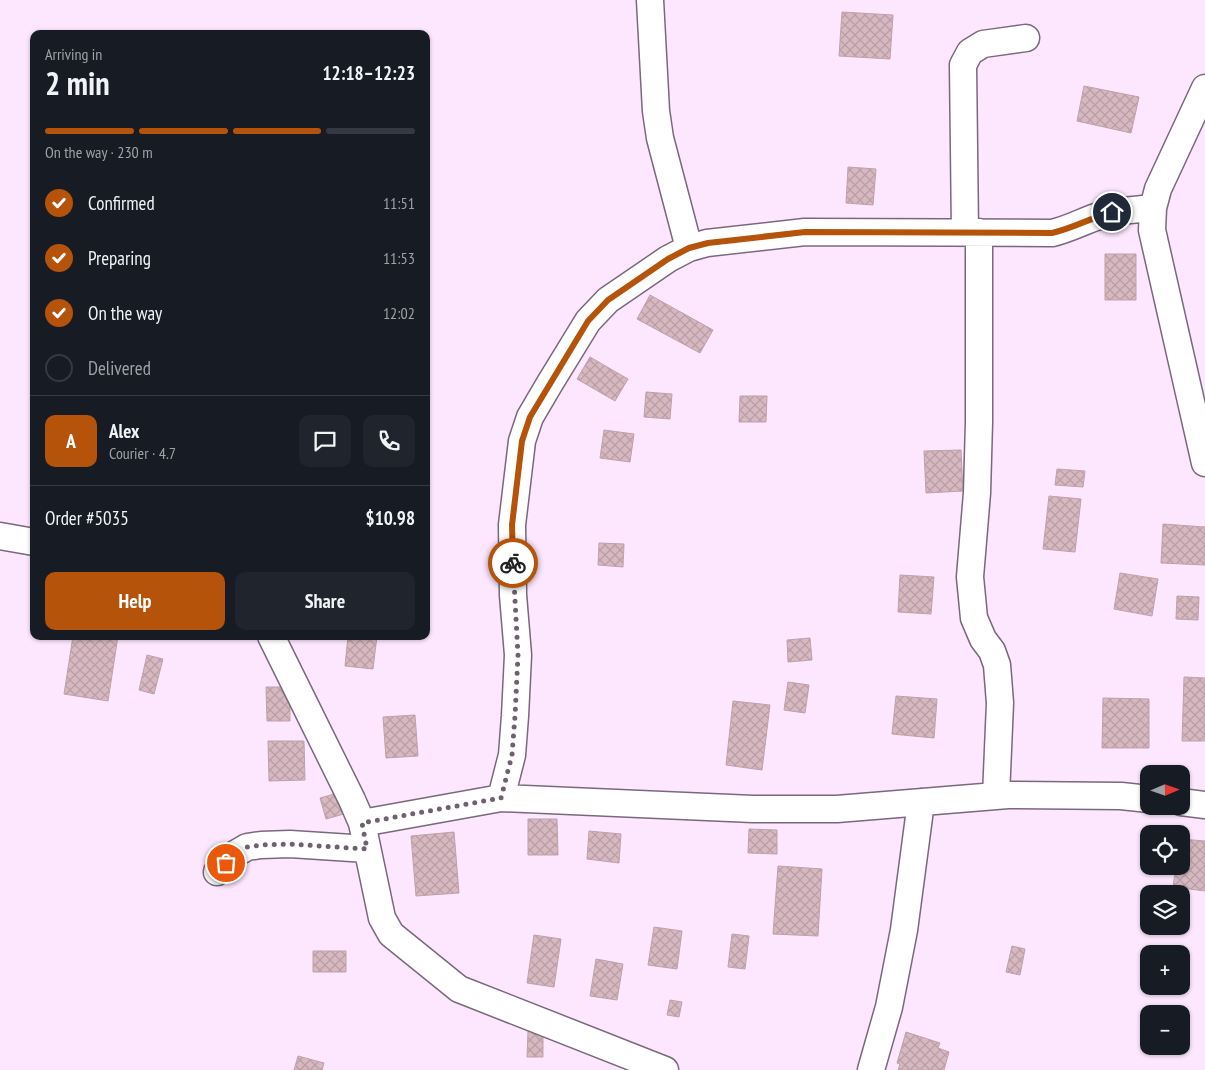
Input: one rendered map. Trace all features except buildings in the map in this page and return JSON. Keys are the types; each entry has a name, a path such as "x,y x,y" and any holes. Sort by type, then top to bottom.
{"street":[{"path":"650,0 656,111 660,138 689,248"},
{"path":"996,796 1000,703 997,665 992,651 983,639 974,618 970,577 977,493 979,422 972,232 963,65 970,52 983,44 1026,38"},
{"path":"1205,88 1158,189 1153,208 1152,230 1205,463"},
{"path":"501,798 512,755 515,716 518,655 513,595 512,525 522,441 530,417 588,321 608,300 668,259 689,248 708,243 805,232 1052,233 1070,229 1112,212 1153,208"},
{"path":"0,536 30,541"},
{"path":"273,640 362,823 382,918 391,934 459,988 665,1070"},
{"path":"362,823 501,798 753,809 837,809 996,796 1121,796 1140,798"},
{"path":"872,1070 889,1007 902,940 922,802"},
{"path":"1190,803 1205,805"},
{"path":"217,872 235,854 247,847 290,844 367,849"}],"way so far":[{"path":"226,863 235,854 247,847 261,845 290,844 367,849 362,823 501,798 512,755 515,716 518,655 513,595 513,563"}],"route":[{"path":"513,563 512,525 522,441 530,417 588,321 608,300 668,259 689,248 708,243 805,232 1052,233 1070,229 1112,212"}]}
